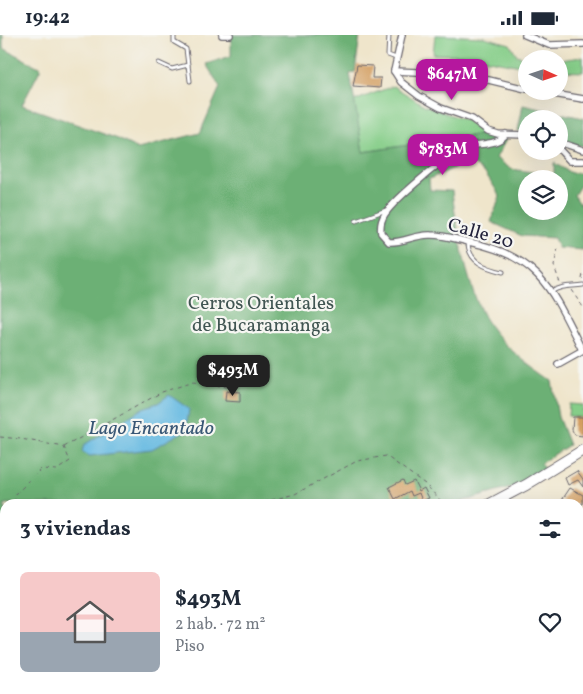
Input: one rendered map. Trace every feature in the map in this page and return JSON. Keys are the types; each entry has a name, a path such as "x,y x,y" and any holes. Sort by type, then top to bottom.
{"highway":[{"path":"499,499 583,450"}],"street":[{"path":"222,35 230,35"},
{"path":"402,35 394,71 401,82 426,99 472,119 494,133 518,135"},
{"path":"525,35 549,45 583,44"},
{"path":"394,71 464,74 518,87"},
{"path":"568,96 583,99"},
{"path":"389,209 465,147 500,140 506,134"},
{"path":"568,145 583,150"},
{"path":"568,159 570,161 583,161"},
{"name":"Calle 20","path":"389,209 382,220 380,229 382,237 389,242 428,234 468,241 504,251 522,260 551,292 582,350"},
{"path":"558,364 582,350"}],"lane":[{"path":"174,35 174,42 186,49 190,81"},
{"path":"389,35 388,55 396,58"},
{"path":"159,63 172,69 188,65"},
{"path":"356,221 389,209"},
{"path":"468,241 470,255 475,261 490,269 503,272"},
{"path":"551,292 561,286 574,287 582,285"}],"path":[{"path":"558,247 554,266 561,286"},
{"path":"582,285 583,274"},
{"path":"567,286 583,307"},
{"path":"0,437 64,447 162,392 193,382 228,387"},
{"path":"15,499 16,494 41,469 57,471 70,461 64,447"},
{"path":"275,499 294,494 356,461 386,456 425,484 439,499"}],"green space":[{"name":"Cerros Orientales de Bucaramanga","path":"0,35 3,35 3,48 41,68 22,105 118,139 138,149 200,133 220,87 206,64 231,56 231,35 360,35 355,72 350,74 363,152 483,134 506,140 496,158 511,169 518,170 518,220 568,220 568,171 583,173 583,181 574,195 580,204 583,202 583,250 558,248 554,238 522,236 491,222 500,196 486,174 472,163 463,164 429,179 430,190 452,191 464,261 475,297 489,325 510,349 552,381 558,417 569,445 541,463 544,469 511,488 471,499 0,499"},
{"path":"435,35 484,37 510,44 518,55 518,66 462,55 433,54"},
{"path":"583,57 583,72 568,71 568,59"},
{"path":"393,86 424,105 467,121 483,134 363,152 354,101"},
{"path":"523,105 546,110 522,110"},
{"path":"568,115 583,118 583,146 568,142"},
{"name":"Cerros Orientales de Bucaramanga","path":"554,163 566,170 554,170"},
{"path":"569,404 583,405 583,417 568,416"}],"water":[{"name":"Lago Encantado","path":"169,395 189,409 186,430 152,449 90,456 82,452 84,445 143,408 158,403"}],"building":[{"path":"357,65 373,66 372,78 381,78 380,88 353,86"},
{"path":"226,391 240,392 240,402 225,401"},
{"path":"573,417 583,417 583,436 575,435 572,430"},
{"path":"577,471 583,479 583,487 578,480 568,485 565,478"},
{"path":"403,480 405,485 414,481 419,491 424,488 429,498 421,499 419,493 412,496 410,491 395,499 389,487"},
{"path":"570,488 583,495 583,499 563,499"}]}
